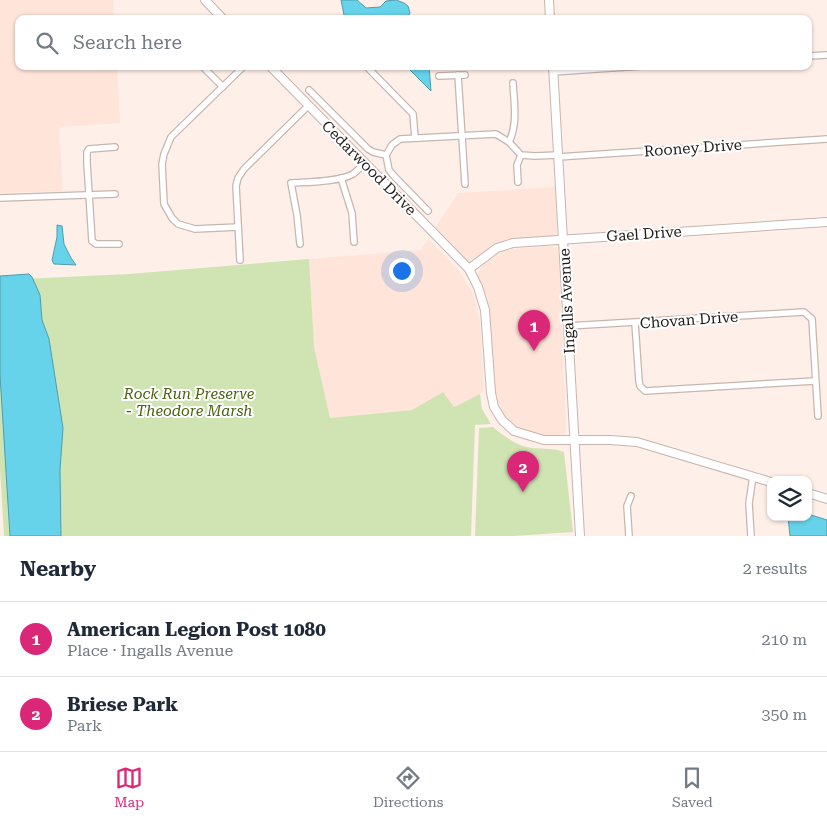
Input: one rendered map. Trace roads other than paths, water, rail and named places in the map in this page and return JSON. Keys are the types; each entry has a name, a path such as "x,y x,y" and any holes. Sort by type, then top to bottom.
{"street":[{"path":"205,0 220,15"},
{"path":"549,0 550,15"},
{"path":"812,56 827,55"},
{"path":"206,70 223,87"},
{"path":"238,227 195,230 186,228 172,218 164,204 162,164 167,146 172,138 240,70"},
{"name":"Cedarwood Drive","path":"274,70 469,269 478,287 485,310 491,393 494,406 502,420 514,431 544,440 637,442 767,481"},
{"path":"370,70 413,114 415,138"},
{"name":"Ingalls Avenue","path":"553,70 580,536"},
{"path":"458,75 465,184"},
{"path":"439,76 465,75"},
{"path":"509,142 514,133 515,126 513,83"},
{"path":"310,90 368,149 386,155"},
{"path":"240,260 236,186 238,178 244,169 308,106"},
{"path":"428,211 389,170 386,155 392,145 400,139 496,134 509,142 521,155 517,165 518,182"},
{"name":"Rooney Drive","path":"521,155 558,156 827,139"},
{"path":"115,147 90,148 87,152 92,241 96,244 119,244"},
{"path":"300,244 291,182 312,182 341,178 354,173 365,163"},
{"path":"341,178 352,213 354,242"},
{"path":"0,198 115,194"},
{"name":"Gael Drive","path":"469,269 497,248 513,243 827,222"},
{"name":"Chovan Drive","path":"568,326 804,312 812,319 815,381"},
{"path":"635,323 639,381 640,386 645,391 815,381 818,416"},
{"path":"751,536 749,502 753,476"},
{"path":"812,494 827,499"},
{"path":"629,536 627,506 631,496"}],"water":[{"path":"341,0 357,0 366,8 380,7 386,1 396,0 408,6 410,13 409,15 344,15"},
{"path":"410,70 429,70 431,91"},
{"path":"57,225 62,226 64,244 76,265 54,264 52,260 57,237"},
{"path":"29,274 40,295 42,320 49,339 63,428 60,470 61,536 10,536 0,375 0,276"},
{"path":"812,515 827,520 827,536 790,536 788,521 812,521"}],"place":[{"name":"American Legion Post 1080","path":"534,351"},
{"name":"Briese Park","path":"523,492"}],"park label":[{"name":"Rock Run Preserve - Theodore Marsh","path":"189,402"}]}
